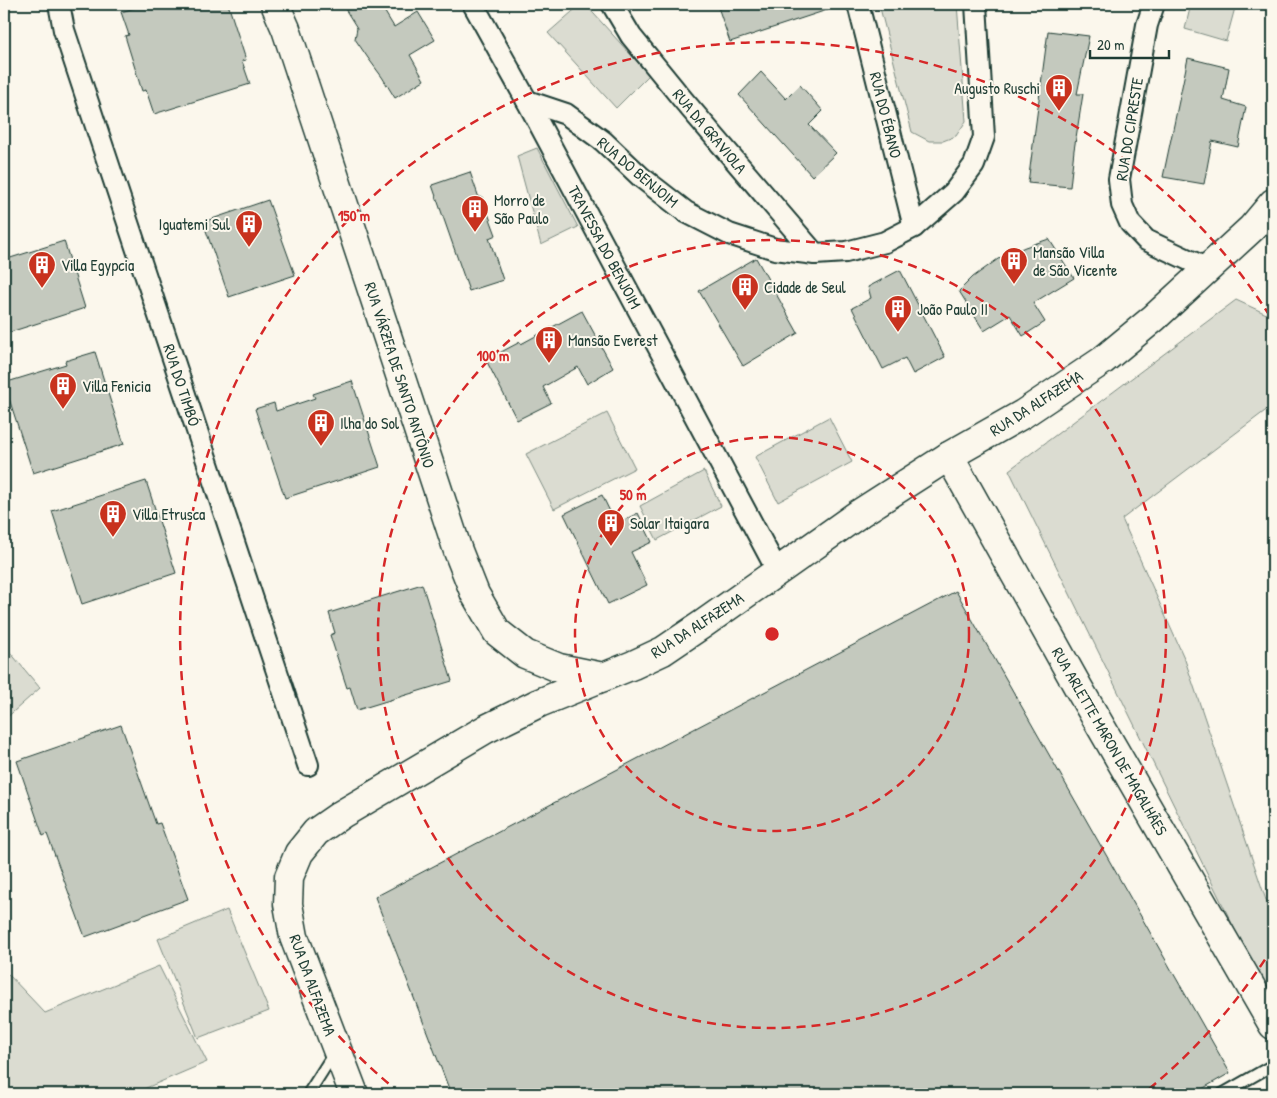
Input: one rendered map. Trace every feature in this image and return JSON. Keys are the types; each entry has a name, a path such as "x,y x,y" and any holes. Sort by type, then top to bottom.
{"street":[{"name":"RUA DO TIMBÓ","path":"59,4 64,30 308,765"},
{"name":"RUA VÁRZEA DE SANTO ANTÔNIO","path":"275,4 286,29 458,551 475,594 497,632 524,654 559,668 603,677"},
{"name":"TRAVESSA DO BENJOIM","path":"473,4 527,101 778,572"},
{"name":"RUA DA GRAVIOLA","path":"612,4 636,43 815,254"},
{"name":"RUA DO ÉBANO","path":"858,4 914,227"},
{"name":"RUA DO BENJOIM","path":"527,101 566,114 603,140 641,177 686,212 728,234 774,249 815,254 846,252 885,242 914,227 954,192 974,165 984,137 976,4"},
{"name":"RUA DO CIPRESTE","path":"1154,4 1147,25 1119,179 1122,205 1130,223 1146,240 1208,269"},
{"name":"RUA DA ALFAZEMA","path":"354,1094 294,937 288,904 289,877 299,853 316,832 342,814 478,734 539,703 633,665 663,650 703,624 860,513 949,456 1024,414 1102,361 1154,318 1272,208"},
{"name":"RUA ARLETTE MARON DE MAGALHÃES","path":"949,456 1078,686 1273,1024"}],"lane":[{"path":"308,1094 337,1049"},
{"path":"1225,1092 1273,1065"}],"shaded area":[{"path":"581,4 585,4 649,75 616,108 548,33"},
{"path":"879,4 957,4 966,121 956,136 943,141 929,141 912,132"},
{"path":"1191,4 1236,4 1226,41 1185,29"},
{"path":"537,148 578,227 541,245 517,156"},
{"path":"1236,300 1273,317 1273,405 1122,519 1185,660 1266,900 1273,904 1273,1007 1009,470"},
{"path":"607,413 635,468 554,509 526,454"},
{"path":"829,417 852,462 778,502 755,457"},
{"path":"704,471 721,506 657,540 640,506"},
{"path":"4,645 40,688 4,720"},
{"path":"227,910 269,1011 198,1038 158,939"},
{"path":"159,966 207,1062 132,1094 4,1094 4,977 8,974 45,1013"}],"building":[{"path":"147,4 228,4 246,60 242,61 250,84 154,114 146,90 142,91 125,36 129,35 121,12"},
{"path":"342,4 380,4 394,27 418,12 435,40 410,55 424,80 395,98 355,39 357,28"},
{"path":"717,4 832,4 833,8 730,42"},
{"name":"Augusto Ruschi","path":"1048,31 1089,36 1077,94 1083,94 1070,187 1028,183"},
{"path":"1188,58 1229,68 1223,100 1246,107 1238,147 1212,141 1204,184 1163,177"},
{"path":"761,72 786,99 800,85 823,111 809,125 836,153 812,176 739,95"},
{"name":"Morro de São Paulo","path":"470,172 479,198 482,197 496,235 489,238 503,280 469,291 432,185"},
{"name":"Iguatemi Sul","path":"268,200 295,275 229,297 203,222"},
{"name":"Mansão Villa de São Vicente","path":"1049,239 1074,278 1033,303 1045,322 1023,336 1010,315 984,331 959,291 973,277 998,259"},
{"name":"Villa Egypcia","path":"64,241 85,308 4,334 4,260"},
{"name":"Cidade de Seul","path":"756,258 798,333 743,366 699,291"},
{"name":"João Paulo II","path":"900,270 945,357 913,374 905,358 883,369 852,308 871,298 868,287"},
{"name":"Mansão Everest","path":"582,311 613,368 587,384 578,367 543,387 551,403 517,420 486,360 520,342 521,344"},
{"name":"Villa Fenicia","path":"95,352 124,444 33,473 4,383 66,364 65,361"},
{"name":"Ilha do Sol","path":"352,381 380,467 285,498 255,409 274,403 276,411 315,398 313,394"},
{"name":"Villa Etrusca","path":"146,481 176,573 82,604 52,511"},
{"name":"Solar Itaigara","path":"602,495 616,524 638,513 652,542 631,552 647,585 608,604 564,514"},
{"path":"422,584 452,681 357,710 350,687 347,688 330,635 335,633 329,613"},
{"path":"956,591 1230,1073 1193,1094 451,1094 375,897"},
{"path":"121,725 156,824 160,823 188,899 85,937 47,834 43,836 17,761"}],"place":[{"name":"Augusto Ruschi","path":"1059,112"},
{"name":"Morro de São Paulo","path":"475,233"},
{"name":"Iguatemi Sul","path":"249,248"},
{"name":"Mansão Villa de São Vicente","path":"1014,285"},
{"name":"Villa Egypcia","path":"42,289"},
{"name":"Cidade de Seul","path":"745,311"},
{"name":"João Paulo II","path":"898,333"},
{"name":"Mansão Everest","path":"549,364"},
{"name":"Villa Fenicia","path":"63,410"},
{"name":"Ilha do Sol","path":"321,447"},
{"name":"Villa Etrusca","path":"113,538"},
{"name":"Solar Itaigara","path":"611,547"}]}
